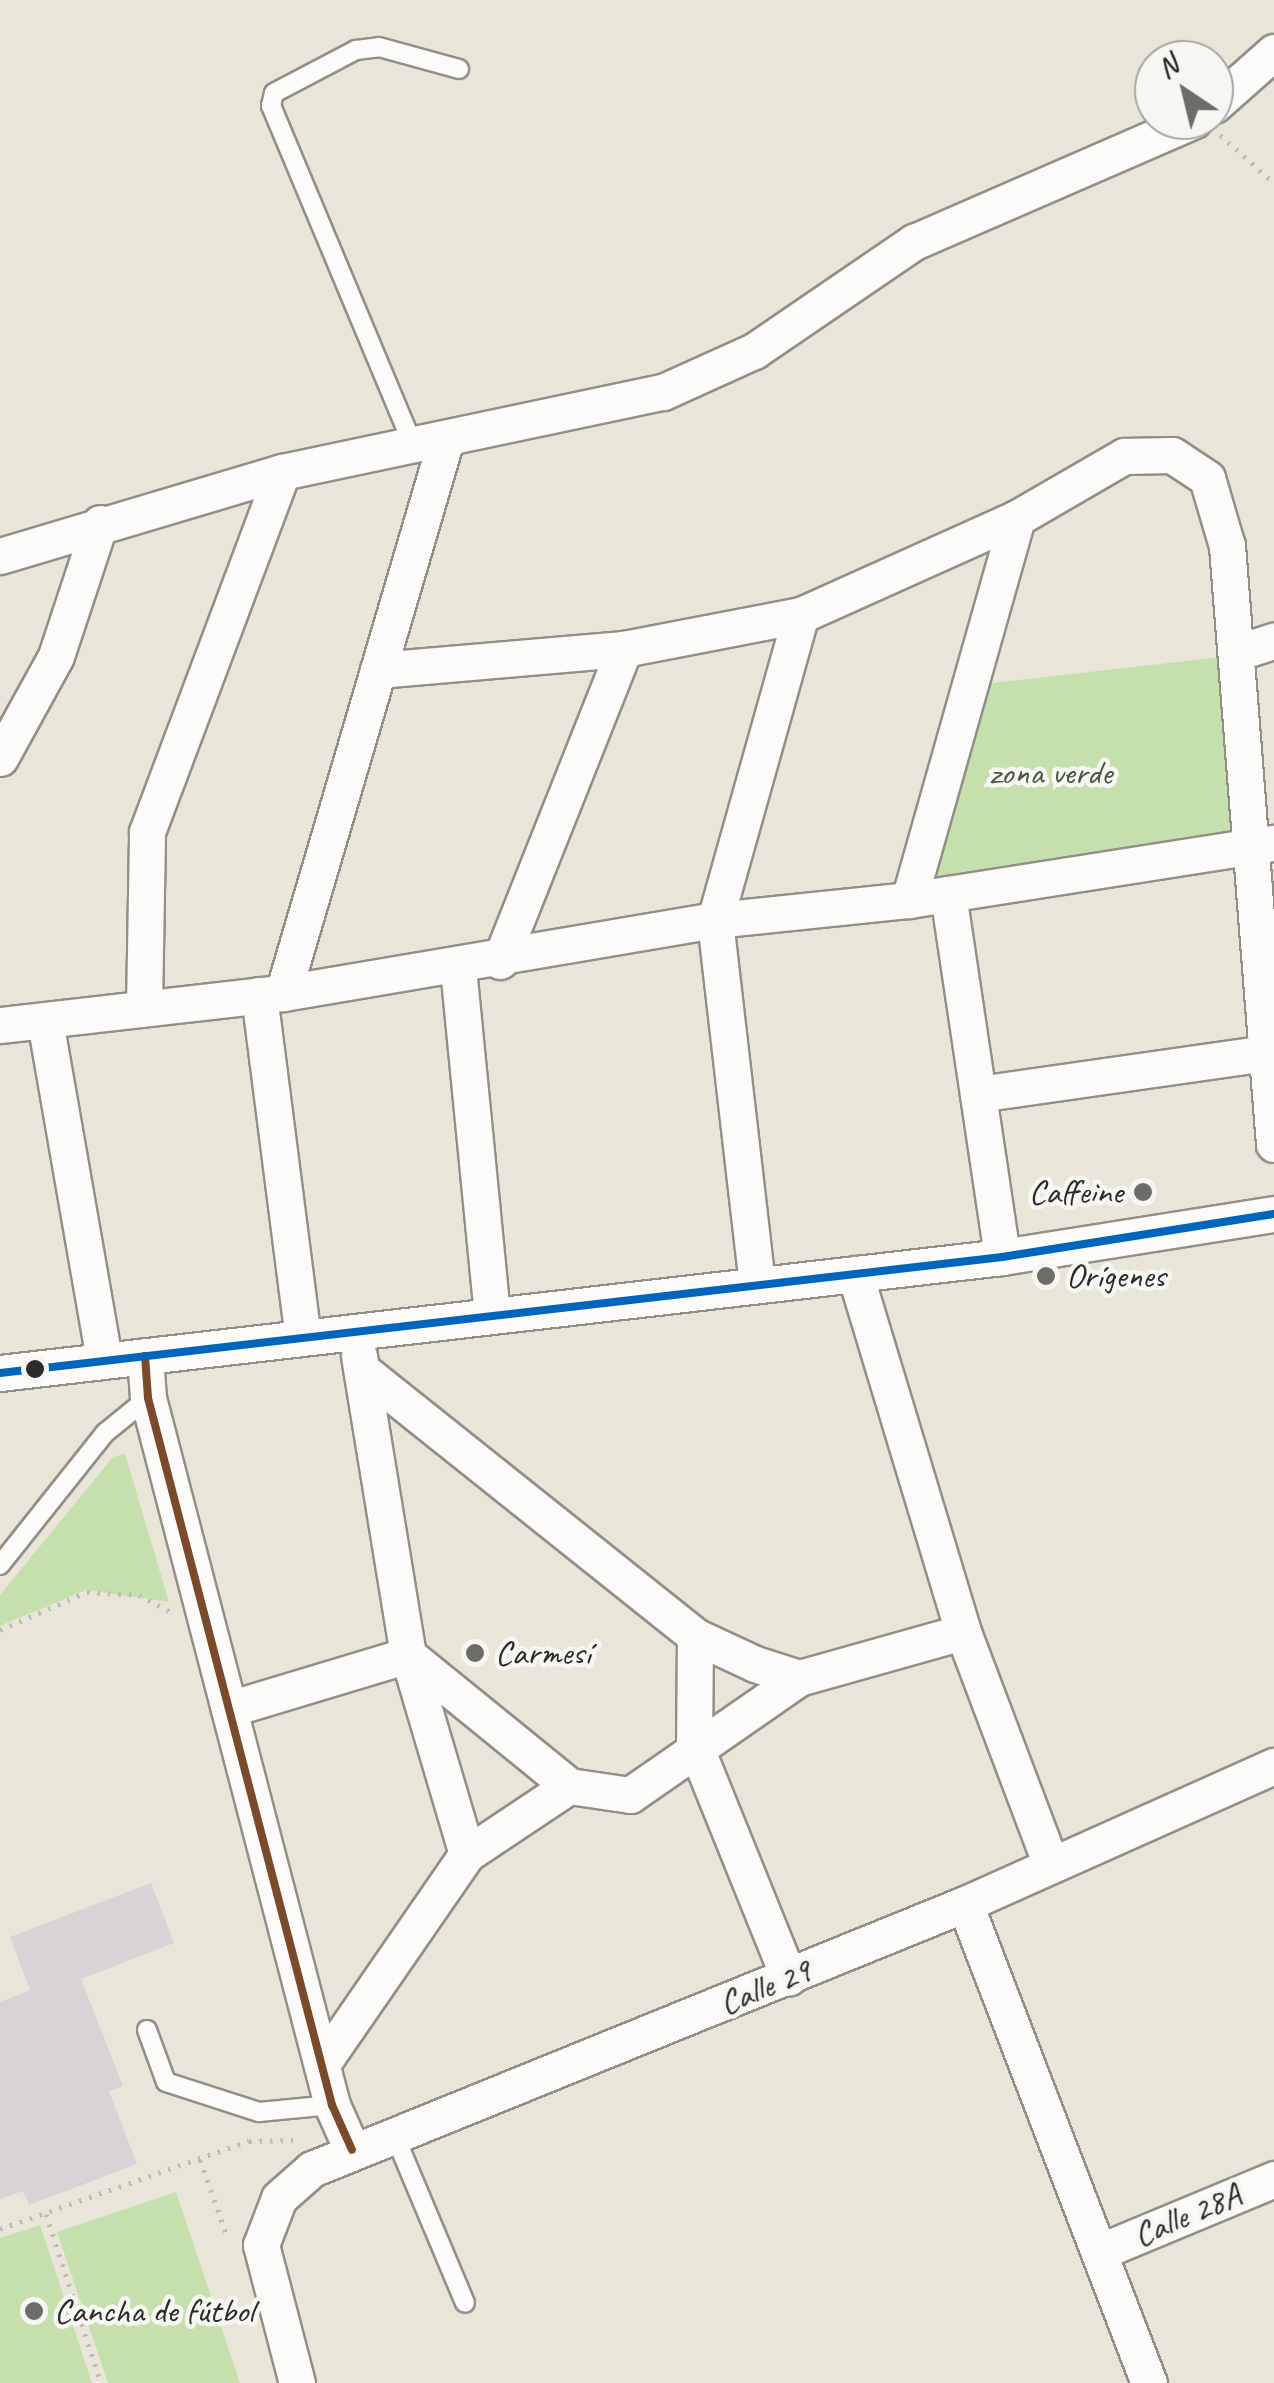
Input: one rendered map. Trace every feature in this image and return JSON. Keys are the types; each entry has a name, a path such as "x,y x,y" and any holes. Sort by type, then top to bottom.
{"street":[{"path":"1234,93 1274,52"},
{"path":"0,556 100,523 282,472 663,392 754,351 914,242 1158,140"},
{"path":"302,1331 271,994 378,670 430,442"},
{"path":"378,670 624,649 801,614 1017,518 1124,456 1172,455 1207,478 1227,546 1236,653 1261,843 1274,1144"},
{"path":"144,1008 147,832 282,472"},
{"path":"909,900 1017,518"},
{"path":"0,758 56,656 100,523"},
{"path":"757,1284 715,920 801,614"},
{"path":"1236,653 1274,641"},
{"path":"500,961 624,649"},
{"path":"0,1025 458,968 715,920 909,900 1261,843"},
{"path":"948,894 1002,1257"},
{"path":"458,968 492,1312"},
{"path":"45,1021 104,1359"},
{"path":"978,1094 1268,1052"},
{"path":"0,1373 145,1356 302,1331 1002,1257 1274,1214"},
{"path":"856,1274 964,1632 1051,1866"},
{"path":"352,1327 408,1656 467,1854"},
{"path":"145,1356 148,1398 332,2105 352,2150"},
{"path":"362,1370 696,1636 799,1678"},
{"path":"408,1656 569,1786 630,1795 694,1743 799,1678 964,1632"},
{"path":"696,1636 694,1743 789,1978"},
{"path":"230,1709 408,1656"},
{"name":"Calle 29","path":"297,2383 264,2281 267,2217 296,2181 352,2150 789,1978 1274,1766"},
{"path":"322,2064 467,1854 569,1786"},
{"path":"965,1904 1149,2383"},
{"name":"Calle 28A","path":"1100,2252 1274,2179"}],"lane":[{"path":"430,442 271,106 274,93 356,50 380,46 459,69"},
{"path":"0,1564 105,1433 148,1398"},
{"path":"147,2030 166,2082 260,2112 332,2105"},
{"path":"394,2134 465,2303"}],"path":[{"path":"1230,140 1274,182"},
{"path":"0,1630 87,1592 139,1595 179,1614"},
{"path":"0,2229 249,2142 293,2140"},
{"path":"200,2160 230,2244"},
{"path":"46,2214 101,2383"}],"green space":[{"name":"zona verde","path":"1230,656 1244,838 915,895 973,685"},
{"path":"125,1454 169,1602 86,1590 0,1626 0,1595 113,1457"},
{"path":"176,2192 240,2383 108,2383 57,2232"},
{"name":"Cancha de fútbol","path":"40,2225 92,2383 0,2383 0,2238"}],"building":[{"path":"151,1883 174,1943 81,1979 123,2086 109,2091 137,2164 29,2205 23,2191 0,2199 0,2002 30,1990 10,1937"}],"transit line":[{"path":"0,1373 1002,1257 1274,1214"},
{"path":"145,1356 148,1398 332,2105 352,2150"}],"place":[{"name":"Caffeine","path":"1143,1192"},
{"name":"Orígenes","path":"1046,1276"},
{"name":"Carmesí","path":"475,1653"},
{"name":"Cancha de fútbol","path":"34,2311"}]}
